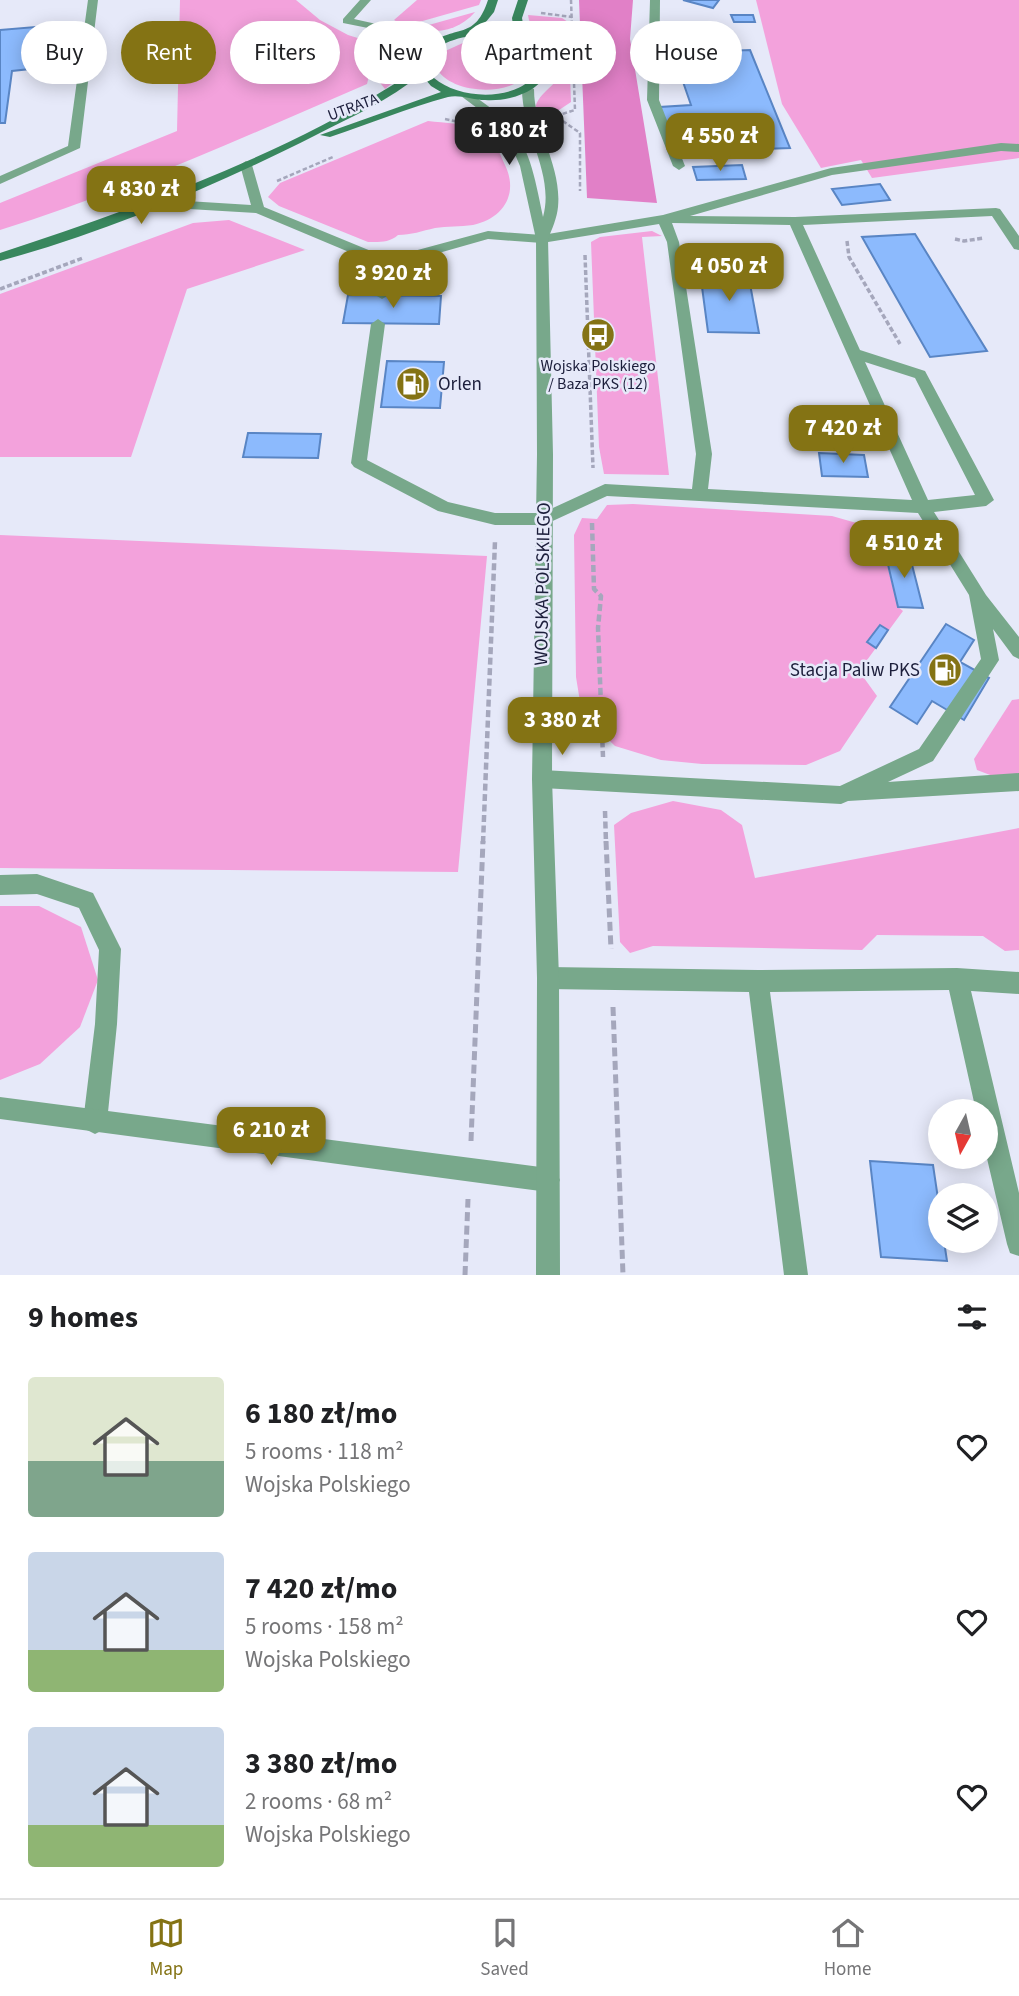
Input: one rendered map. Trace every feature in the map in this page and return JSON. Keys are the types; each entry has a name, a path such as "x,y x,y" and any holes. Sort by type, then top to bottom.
{"main road":[{"path":"481,21 489,12 493,0"},
{"path":"518,21 523,0"},
{"name":"UTRATA","path":"0,257 155,203 267,156 386,95 399,84"},
{"path":"435,84 467,96 499,97 528,89 536,84"},
{"name":"UTRATA","path":"267,156 452,92"}],"street":[{"path":"0,180 74,148 93,0"},
{"path":"347,21 366,0"},
{"path":"655,0 653,100 679,166"},
{"path":"347,21 354,22"},
{"path":"347,21 354,25"},
{"name":"WOJSKA POLSKIEGO","path":"528,89 526,106 529,120 551,183 552,207 542,239"},
{"name":"WOJSKA POLSKIEGO","path":"467,96 505,125 519,147 529,176 533,207 542,239 542,779 548,978 548,1275"},
{"path":"155,203 258,209 387,262 488,235 542,239 664,219 831,172 1001,147 1019,148"},
{"path":"246,165 258,209"},
{"path":"664,219 795,221 996,212 1019,246"},
{"path":"664,219 673,242 704,454 699,495"},
{"path":"795,221 923,507 977,594 1019,651"},
{"path":"382,295 387,262"},
{"path":"378,324 359,463 444,507 495,519 544,519 605,490 923,507 986,500 920,375 854,353"},
{"path":"841,795 926,755 969,692 990,660 977,594"},
{"path":"542,779 841,795 1019,782"},
{"path":"0,885 37,884 86,900 110,948 106,1024 95,1122"},
{"path":"548,978 758,981 957,979 1019,984"},
{"path":"957,979 1019,1244"},
{"path":"758,981 796,1275"},
{"path":"0,1108 548,1180"}],"path":[{"path":"571,0 572,17"},
{"path":"557,116 580,132 580,197"},
{"path":"434,118 476,125"},
{"path":"271,186 279,179 344,152"},
{"path":"846,237 849,257 902,348"},
{"path":"953,238 964,241 985,238"},
{"path":"584,244 593,468"},
{"path":"592,512 594,589 601,596 598,628 623,1275"},
{"path":"465,1275 495,519"}],"shaded area":[{"path":"180,0 296,0 322,21 230,21 230,84 340,84 340,31 354,37 354,84 367,84 140,180 0,230 0,203 177,131 178,84 216,84 216,21 180,21"},
{"path":"417,0 481,0 479,5 423,21 394,20"},
{"path":"579,0 633,0 630,21 630,84 637,84 657,203 587,198 582,84 616,84 616,21 580,21"},
{"path":"756,0 1019,0 1019,158 872,178 861,160 821,168 782,104"},
{"path":"475,12 461,24 447,30 447,21 443,21"},
{"path":"528,15 562,18 566,21 530,21"},
{"path":"461,44 461,84 513,84 480,90 453,83 447,79 447,50"},
{"path":"553,84 570,84 571,102 556,112 536,114 538,100"},
{"path":"428,121 476,128 486,132 493,140 505,165 510,186 505,204 493,217 473,225 435,228 398,235 387,241 368,242 279,206 268,197 280,183"},
{"path":"229,220 305,250 187,289 131,457 0,457 0,294 193,223"},
{"path":"652,231 662,236 642,237 669,475 604,474 599,447 591,242 600,237"},
{"path":"633,504 832,516 867,526 872,537 880,538 898,607 903,611 859,671 877,696 840,751 806,765 702,764 661,760 615,746 582,714 576,677 574,535 582,518 597,519 607,505"},
{"path":"0,535 487,556 458,872 0,868"},
{"path":"1019,699 1019,775 998,778 977,770 974,759 1012,700"},
{"path":"673,801 721,810 742,825 755,878 1019,828 1019,950 1005,951 983,936 877,935 862,950 653,946 630,953 620,942 614,825 631,813"},
{"path":"0,906 39,906 81,927 98,980 80,1027 40,1064 0,1080"}],"building":[{"path":"683,0 719,0 713,8"},
{"path":"731,15 753,15 755,22 742,22 734,21"},
{"path":"21,28 21,70 12,71 5,123 0,123 0,30"},
{"path":"742,50 750,50 790,148 730,150 712,134 698,134 697,130 668,131 660,107 691,105 684,84 742,84"},
{"path":"742,165 746,179 697,180 693,167"},
{"path":"880,184 890,200 842,205 832,189"},
{"path":"915,234 987,351 930,357 862,237"},
{"path":"700,272 748,273 759,333 708,332"},
{"path":"348,295 441,296 439,324 343,323"},
{"name":"Orlen","path":"387,361 444,362 440,408 381,407"},
{"path":"248,433 321,434 318,458 243,457"},
{"path":"819,453 864,455 868,477 822,476"},
{"path":"885,552 909,553 923,608 898,607"},
{"name":"Stacja Paliw PKS","path":"946,624 974,640 960,662 989,678 964,720 932,701 917,724 890,707"},
{"path":"880,625 888,630 876,648 867,642"},
{"path":"870,1161 928,1165 928,1169 934,1169 936,1183 928,1183 928,1253 946,1253 947,1261 881,1257"}],"place":[{"name":"Wojska Polskiego / Baza PKS (12)","path":"598,335"},
{"name":"Orlen","path":"413,384"},
{"name":"Stacja Paliw PKS","path":"945,670"}]}
